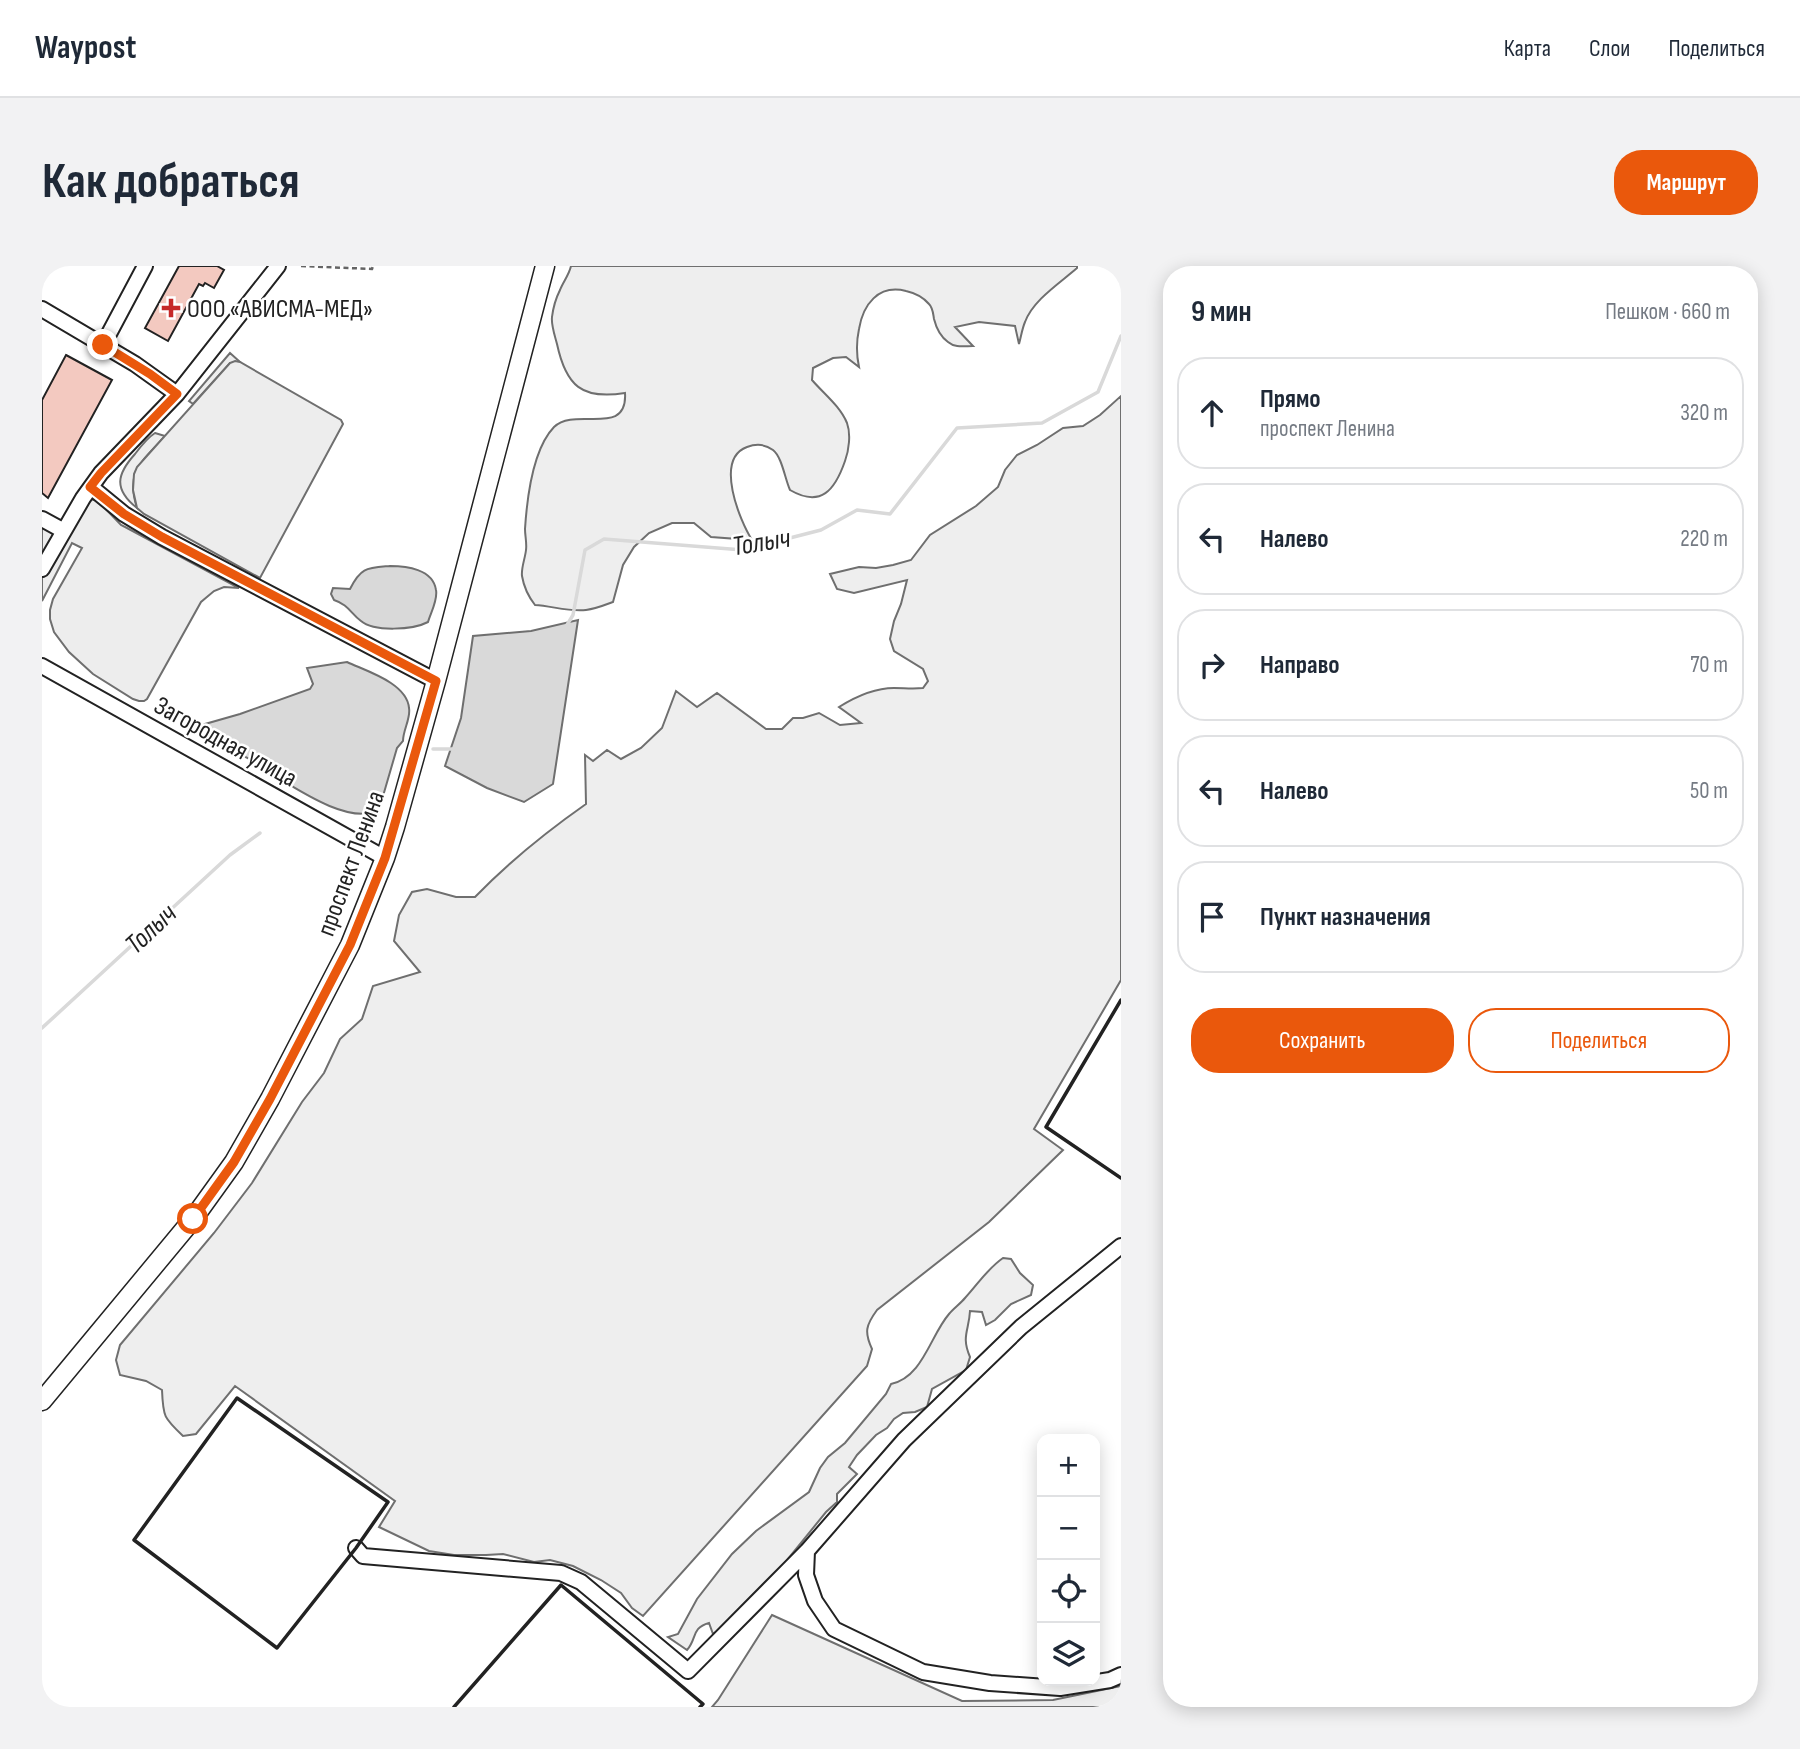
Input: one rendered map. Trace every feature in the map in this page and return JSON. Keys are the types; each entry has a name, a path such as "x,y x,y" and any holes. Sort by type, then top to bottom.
{"main road":[{"name":"проспект Ленина","path":"42,1401 193,1219 234,1162 350,945 385,858 436,681 545,266"}],"street":[{"path":"103,345 145,266"},
{"path":"42,569 90,487 177,394 278,266"},
{"path":"42,309 150,374 177,394"},
{"path":"90,487 124,514 162,537 436,681"},
{"path":"42,519 64,531"},
{"name":"Загородная улица","path":"42,666 385,858"},
{"path":"356,1548 363,1556 561,1573 581,1582 688,1671 807,1551 904,1440 1021,1327 1121,1247"},
{"path":"807,1551 806,1575 815,1601 834,1629 923,1672 990,1683 1060,1688 1110,1681 1121,1675"}],"path":[{"path":"301,266 372,269 373,266"}],"shaded area":[{"path":"571,266 1077,268 1034,306 1025,322 1019,344 1015,326 979,322 955,327 973,346 954,345 941,335 931,307 921,297 896,290 887,291 874,298 861,320 857,343 859,367 846,357 833,358 813,368 812,380 840,411 848,427 846,457 831,488 818,496 810,497 790,490 781,463 773,450 760,445 747,447 737,454 732,464 731,477 736,505 752,540 711,537 694,523 672,523 649,533 634,547 623,565 613,602 593,609 567,610 535,605 523,580 529,489 536,461 540,448 554,427 563,421 609,418 618,414 624,407 625,393 610,395 587,392 571,380 565,370 552,317 557,296"},
{"path":"230,353 240,362 230,363 193,404 189,401"},
{"path":"235,361 341,420 343,424 260,578 144,514 137,508 133,490 137,467 230,363"},
{"path":"1121,396 1121,980 1034,1129 1063,1150 989,1222 877,1310 867,1329 872,1349 867,1366 643,1616 632,1608 621,1593 573,1566 550,1560 534,1562 503,1554 454,1555 429,1551 379,1527 395,1501 235,1386 196,1434 183,1436 166,1416 162,1390 146,1381 120,1375 116,1360 120,1345 214,1233 252,1183 302,1102 324,1073 340,1039 362,1019 373,986 420,972 394,941 399,915 412,892 427,889 456,897 475,897 528,848 586,804 585,755 593,761 607,750 621,759 641,748 662,728 676,691 697,707 717,693 766,729 782,729 793,718 819,713 840,725 861,723 839,707 872,691 923,688 928,681 923,669 894,651 890,639 907,580 854,593 837,589 830,574 911,560 930,535 976,506 998,487 1005,470 1017,455 1063,428 1083,426"},
{"path":"155,433 165,436 138,468 133,485 137,508 121,488 121,475 129,461"},
{"path":"91,499 98,501 121,525 239,588 224,587 214,591 201,602 144,701 133,699 93,674 69,652 54,632 50,619 53,599 82,548 72,543 42,601 42,527 66,539"},
{"path":"390,566 418,570 430,577 436,590 436,598 428,622 404,628 375,627 367,625 334,600 331,594 333,588 350,589 358,576 366,570"},
{"path":"578,620 553,784 524,802 487,788 445,766 461,718 473,636 531,631"},
{"path":"347,662 394,685 407,699 409,708 403,741 397,748 377,811 351,813 322,803 270,773 262,765 198,734 200,727 205,724 310,689 313,684 307,668"},
{"path":"1003,1258 1011,1259 1020,1273 1033,1285 1031,1295 1011,1304 986,1325 982,1312 970,1311 966,1338 970,1357 966,1370 932,1389 927,1407 903,1413 894,1419 857,1455 849,1467 857,1474 837,1494 837,1502 775,1575 720,1629 713,1634 709,1623 703,1625 687,1650 668,1637 678,1634 697,1599 732,1554 756,1531 809,1492 828,1457 845,1443 886,1394 891,1384 911,1373 949,1314"},
{"path":"772,1615 962,1701 1053,1700 1121,1686 1121,1707 712,1707"}],"building":[{"name":"ООО «АВИСМА-МЕД»","path":"179,266 217,266 224,270 214,288 205,283 203,286 199,284 168,341 145,328"},
{"path":"66,355 112,380 48,498 42,493 42,400"}],"waterway":[{"name":"Толыч","path":"567,625 573,615 585,550 604,539 743,550 821,530 857,510 890,514 957,428 1042,423 1098,392 1121,336"},
{"name":"Толыч","path":"433,749 454,749"},
{"name":"Толыч","path":"42,1028 230,855 260,833"}],"wall":[{"path":"1121,1000 1046,1127 1121,1178"},
{"path":"237,1398 388,1502 356,1548 277,1648 134,1540 237,1398"},
{"path":"454,1707 561,1585 703,1704 700,1707"}],"place":[{"name":"ООО «АВИСМА-МЕД»","path":"171,308"}],"route":[{"path":"103,345 177,394 90,487 124,514 162,537 436,681 396,827 350,945 234,1162 193,1219"}]}
